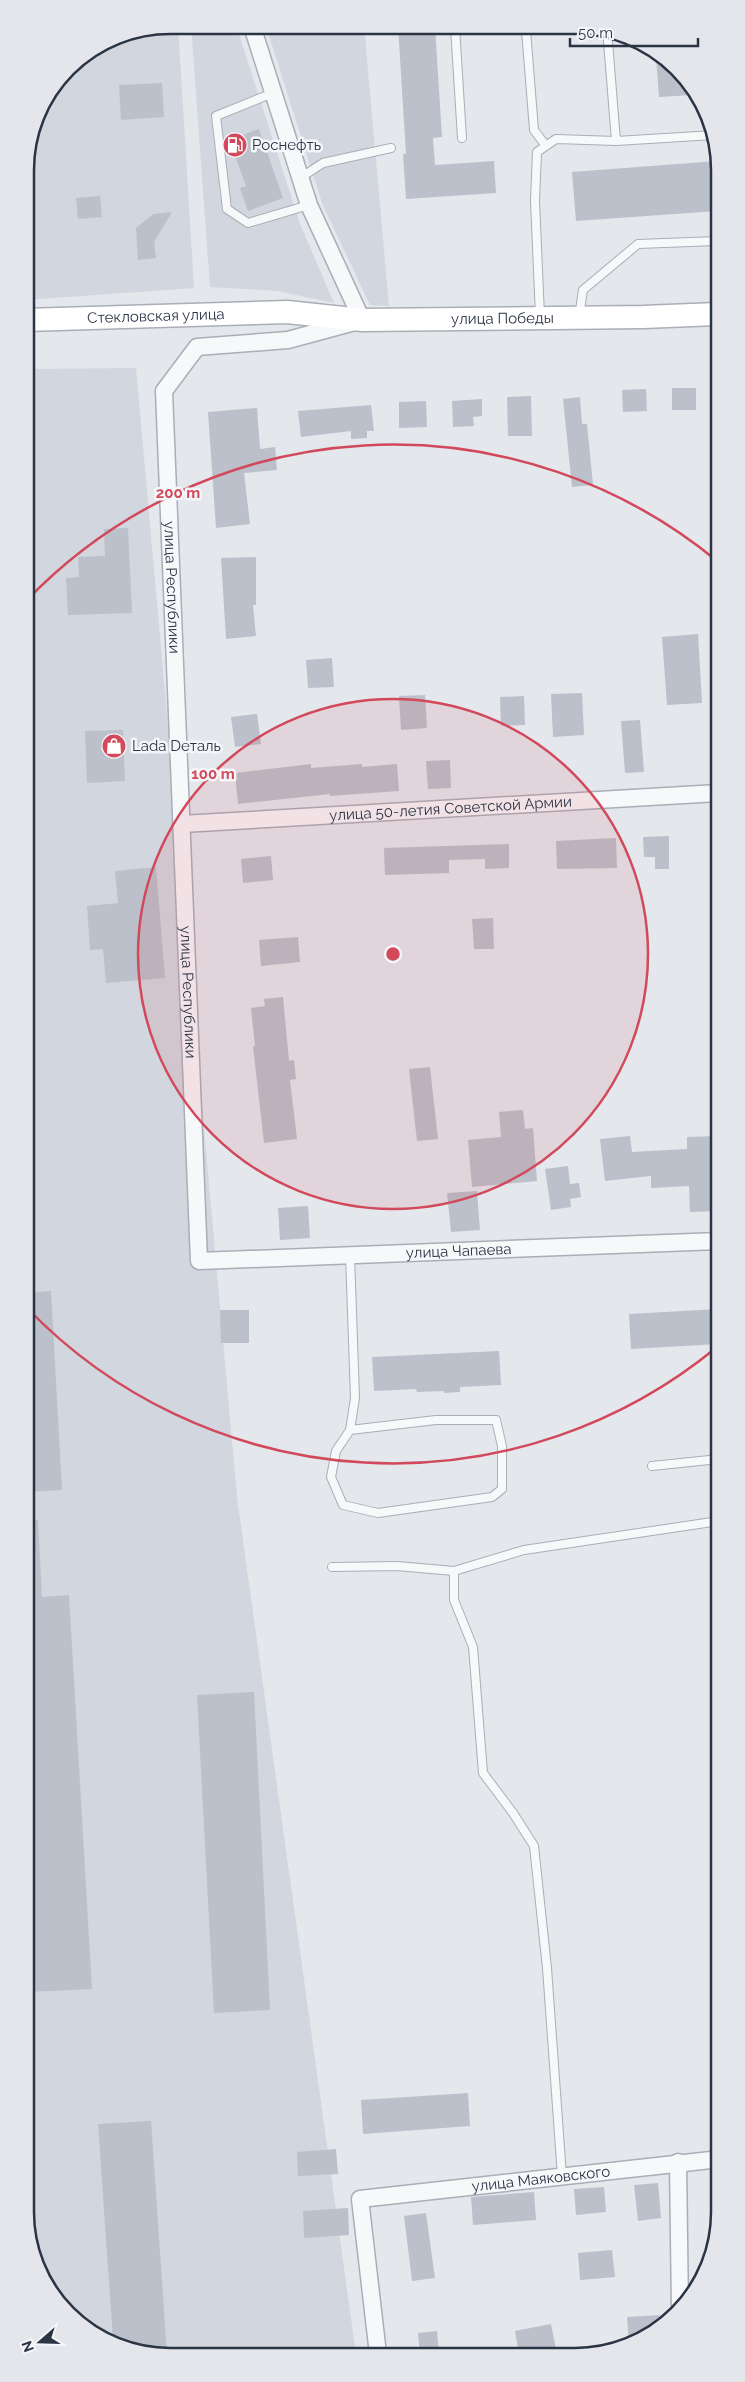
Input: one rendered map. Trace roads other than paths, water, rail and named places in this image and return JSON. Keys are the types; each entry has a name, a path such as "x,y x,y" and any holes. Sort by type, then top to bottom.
{"street":[{"path":"255,34 308,205 362,320"},
{"name":"улица Победы","path":"287,312 362,320 579,318 711,314"},
{"name":"Стекловская улица","path":"34,320 287,312"},
{"name":"улица Республики","path":"199,1261 164,391 197,347 288,340 362,320"},
{"name":"улица 50-летия Советской Армии","path":"182,824 711,793"},
{"name":"улица Чапаева","path":"199,1261 711,1241"},
{"name":"улица Маяковского","path":"377,2348 360,2199 711,2160"},
{"path":"678,2162 680,2299"}],"lane":[{"path":"455,34 462,138"},
{"path":"526,34 534,130 546,146"},
{"path":"608,38 616,141"},
{"path":"273,93 216,116 227,209 248,224 308,205"},
{"path":"540,318 535,201 537,152 556,139 616,141 707,135"},
{"path":"300,178 323,163 391,148"},
{"path":"579,318 583,290 638,244 711,242"},
{"path":"350,1255 355,1398 350,1430 336,1451 331,1477 342,1505 378,1513 492,1497 502,1488 502,1446 496,1420 436,1420 350,1430"},
{"path":"652,1466 711,1460"},
{"path":"332,1567 397,1566 454,1571 524,1550 711,1522"},
{"path":"454,1571 454,1600 473,1647 483,1773 513,1813 534,1846 547,1968 562,2176"}],"place":[{"name":"Роснефть","path":"235,145"},
{"name":"Lada Dеталь","path":"114,746"}]}
